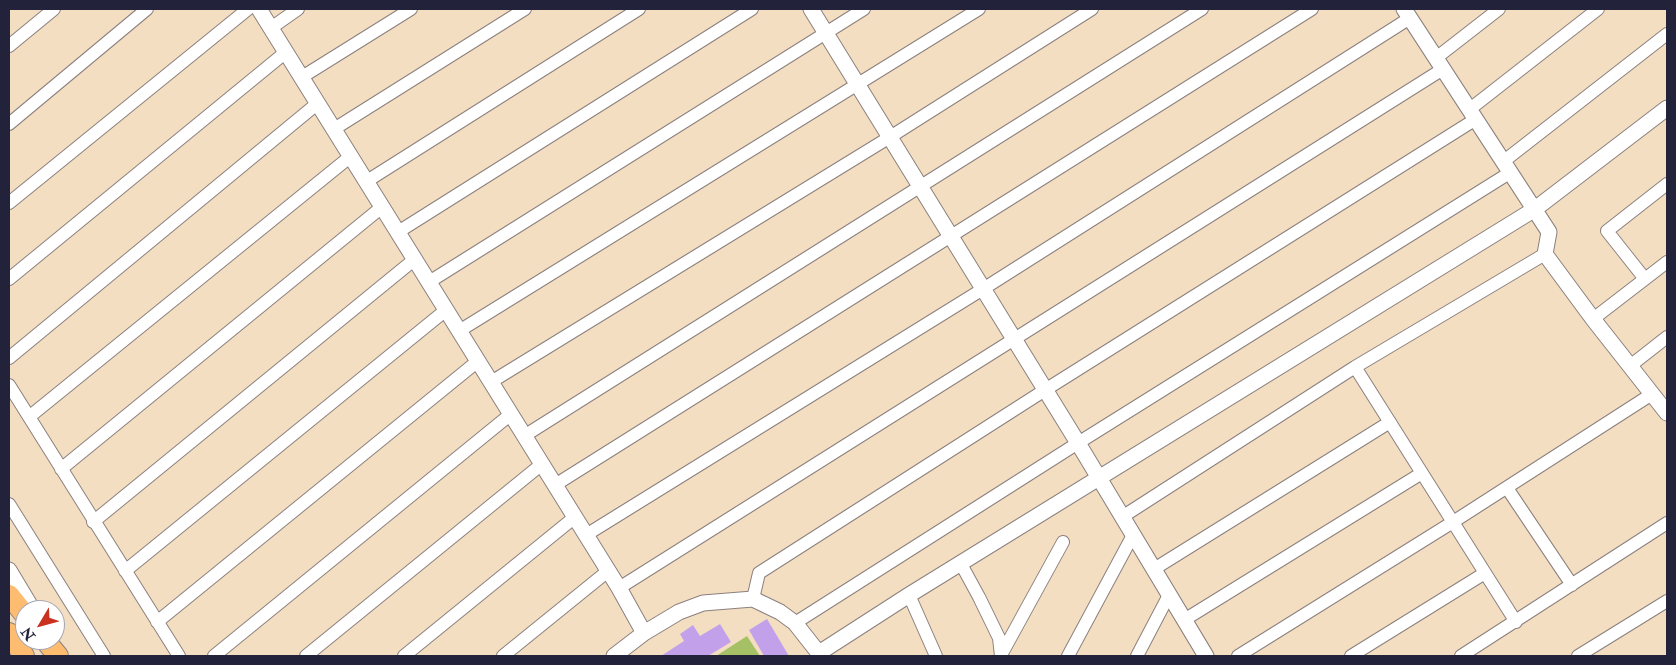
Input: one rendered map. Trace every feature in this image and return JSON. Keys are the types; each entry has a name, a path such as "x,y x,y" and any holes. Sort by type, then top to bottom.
{"highway":[{"path":"9,633 24,656"}],"street":[{"path":"9,46 54,9"},
{"path":"9,124 147,9"},
{"path":"9,203 248,9"},
{"path":"259,9 619,588 644,633"},
{"path":"271,28 298,9"},
{"path":"302,77 411,9"},
{"path":"334,129 525,9"},
{"path":"367,181 639,9"},
{"path":"398,232 752,9"},
{"path":"811,9 1078,443 1206,656"},
{"path":"429,282 864,9"},
{"path":"459,331 978,9"},
{"path":"491,382 890,137 1092,9"},
{"path":"524,436 1202,9"},
{"path":"555,485 1312,9"},
{"path":"619,588 1014,339 1440,63 1500,9"},
{"path":"753,599 759,573 1473,114 1598,9"},
{"path":"586,535 983,289 1406,11 1535,209 1548,232 1545,254 1667,413"},
{"path":"795,623 1507,167 1667,34"},
{"path":"9,280 286,52"},
{"path":"9,358 318,103"},
{"path":"614,656 644,633 679,612 703,603 753,599 780,612 795,623 820,655 909,595 1535,209 1667,108"},
{"path":"28,417 351,156"},
{"path":"1645,279 1607,231 1667,184"},
{"path":"61,469 382,207"},
{"path":"1122,517 1355,367 1545,254"},
{"path":"93,522 415,259"},
{"path":"1593,319 1667,262"},
{"path":"125,572 446,310"},
{"path":"1630,366 1667,337"},
{"path":"157,622 478,361"},
{"path":"1355,367 1516,622"},
{"path":"9,386 178,656"},
{"path":"1238,656 1507,488 1652,394"},
{"path":"214,656 511,414"},
{"path":"1154,569 1390,422"},
{"path":"306,656 542,464"},
{"path":"1184,620 1422,473"},
{"path":"1507,488 1572,585"},
{"path":"9,504 104,656"},
{"path":"404,656 575,517"},
{"path":"1461,656 1667,523"},
{"path":"1068,656 1133,534"},
{"path":"1001,656 1063,542"},
{"path":"961,564 999,638 1001,656"},
{"path":"9,570 27,600"},
{"path":"503,656 608,571"},
{"path":"1351,656 1485,573"},
{"path":"909,595 936,656"},
{"path":"1137,656 1169,595"},
{"path":"1578,656 1667,601"}],"green space":[{"path":"747,636 760,656 716,656"}],"building":[{"path":"767,619 789,656 764,656 749,630"},
{"path":"720,624 731,642 708,656 661,656 684,641 680,634 693,625 700,636"}]}
